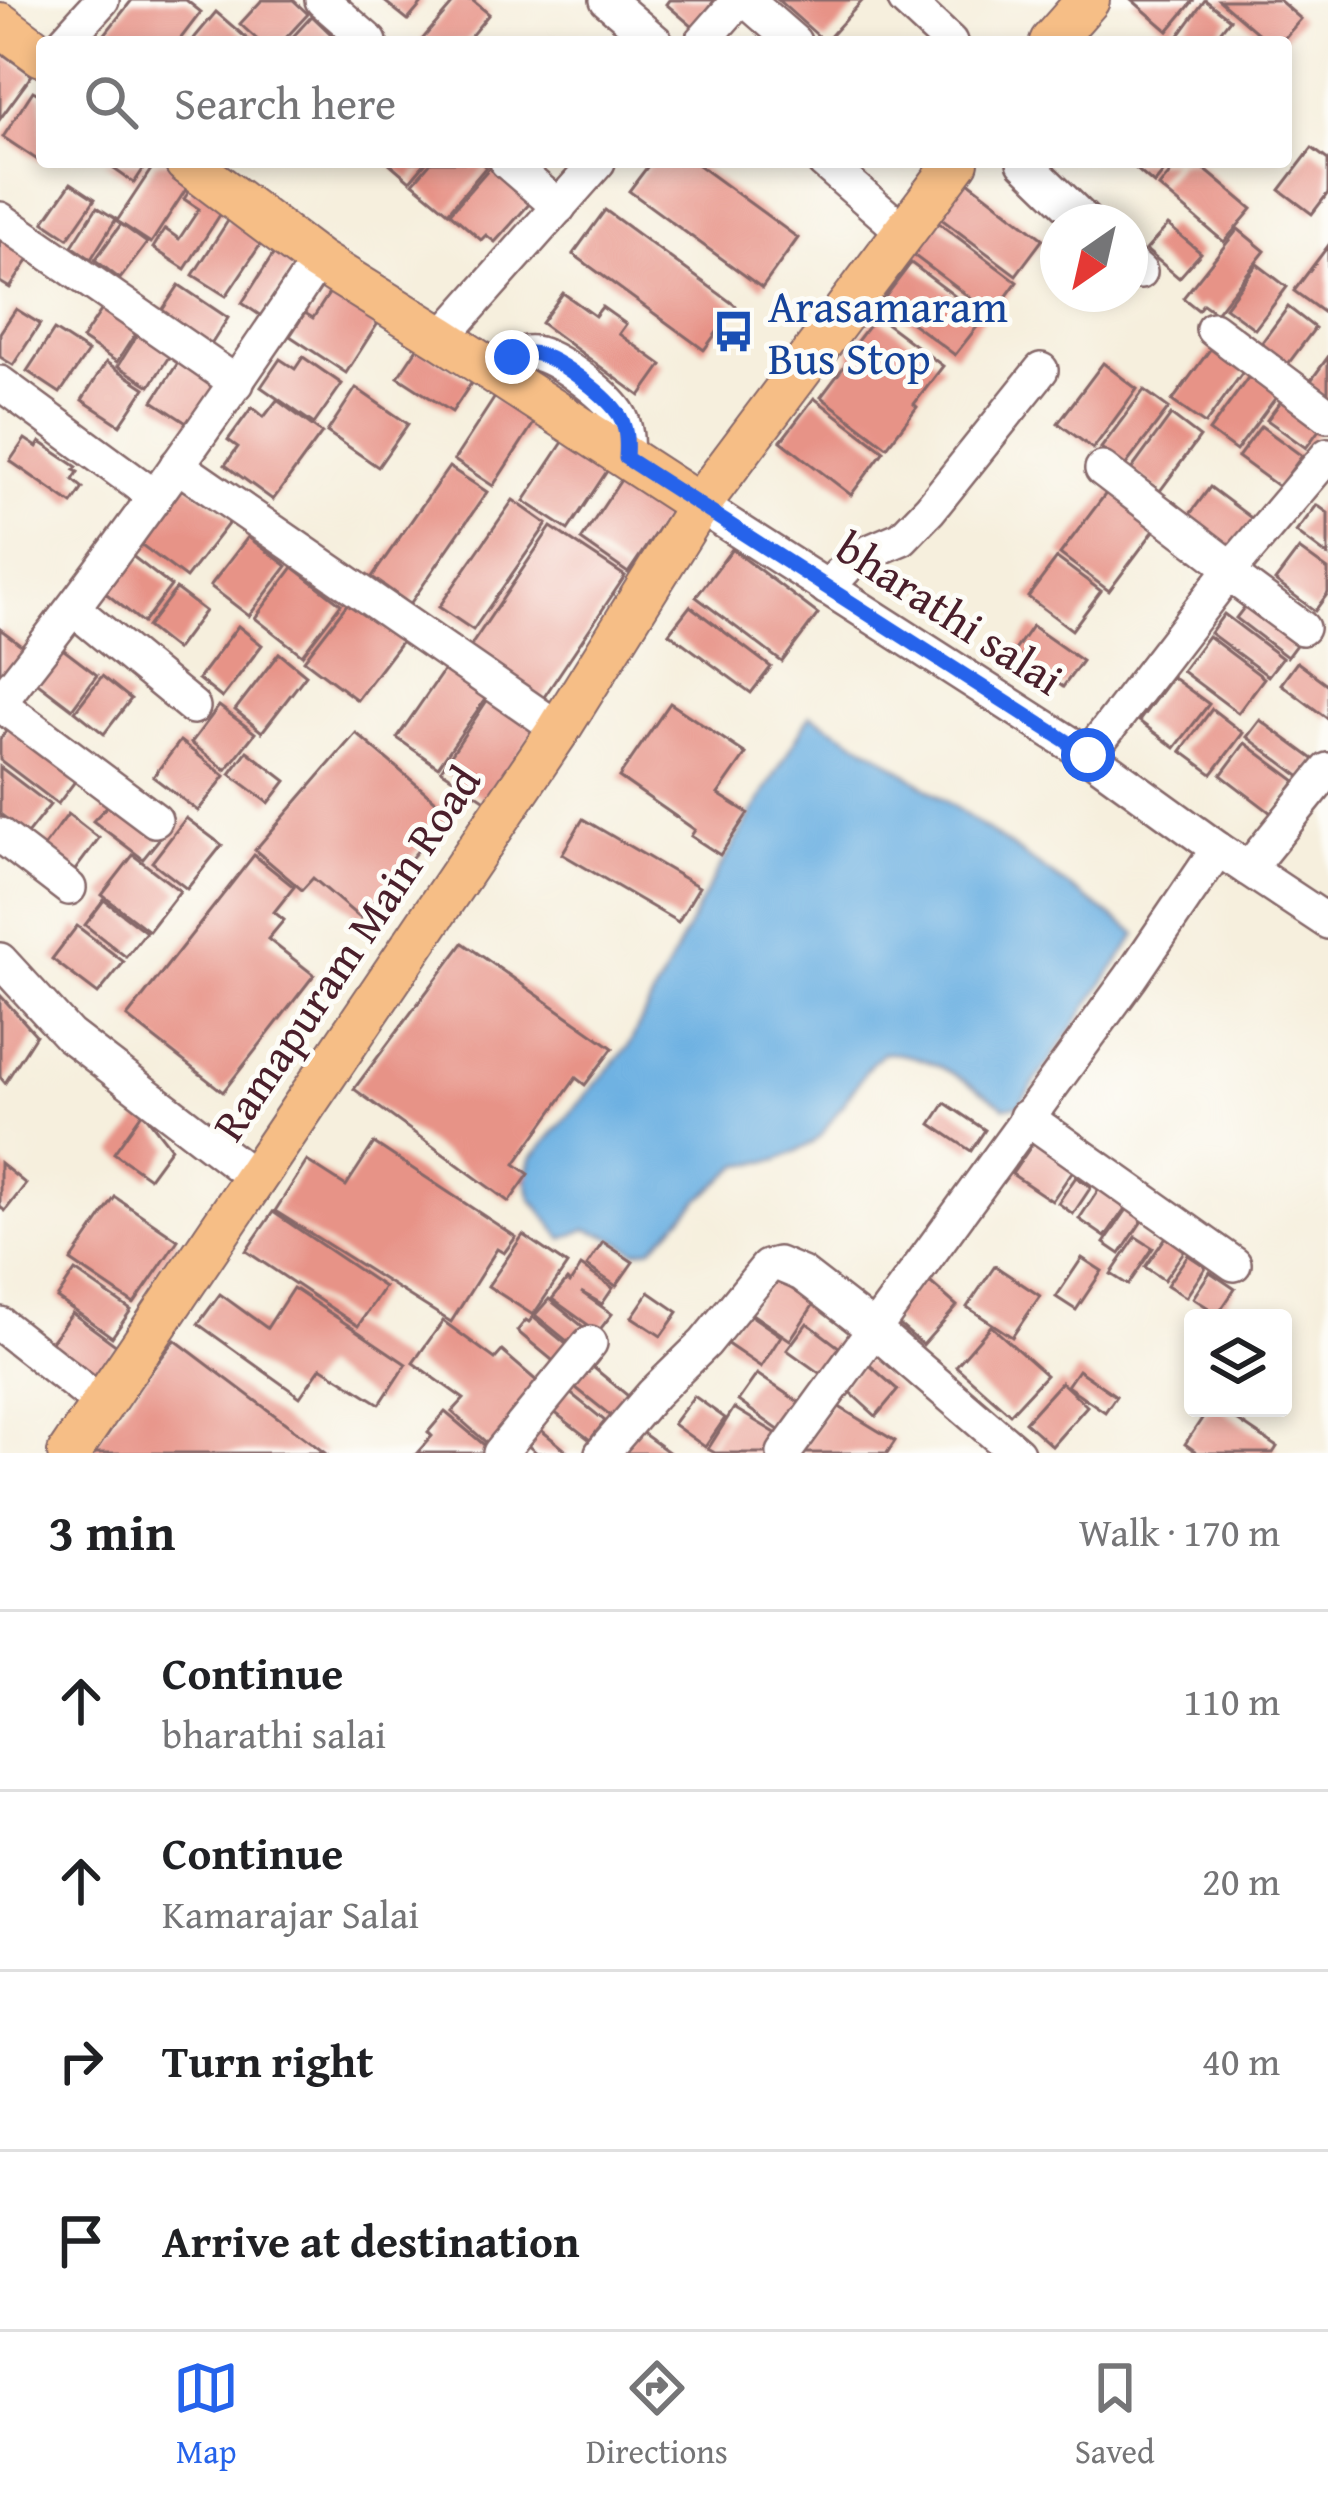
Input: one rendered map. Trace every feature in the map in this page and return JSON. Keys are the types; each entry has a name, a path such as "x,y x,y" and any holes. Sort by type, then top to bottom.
{"main road":[{"path":"1056,36 1088,0"},
{"path":"0,24 36,51"},
{"path":"194,168 317,261 699,506"},
{"name":"Ramapuram Main Road","path":"69,1453 559,729 699,506 904,232 945,168"}],"street":[{"path":"69,36 102,0"},
{"path":"322,0 363,36"},
{"path":"607,0 649,36"},
{"path":"708,36 743,0 777,36"},
{"path":"905,0 944,36"},
{"path":"514,168 559,207"},
{"path":"442,338 593,168"},
{"path":"831,168 904,232"},
{"path":"1030,168 1067,204"},
{"path":"0,219 237,383"},
{"path":"155,820 0,703 237,383 317,261"},
{"path":"1213,328 1328,416"},
{"path":"827,588 855,558 902,538 1041,370"},
{"path":"0,383 154,497"},
{"path":"1088,755 1328,454"},
{"path":"177,465 559,729"},
{"path":"1102,470 1302,628"},
{"name":"bharathi salai","path":"699,506 1088,755 1328,922"},
{"path":"74,609 193,707"},
{"path":"1248,869 1328,770"},
{"path":"0,835 69,888"},
{"path":"784,1453 1131,977 1218,849"},
{"path":"0,960 68,1034 255,1178"},
{"path":"1026,1118 1234,1264"},
{"path":"602,1453 705,1343 766,1267 778,1264 802,1274 873,1329 1017,1453"},
{"path":"0,1324 103,1405"},
{"path":"500,1453 590,1343"}],"water":[{"path":"810,715 878,754 1137,934 1019,1105 1005,1107 931,1063 882,1053 811,1144 778,1160 740,1165 652,1248 636,1251 586,1229 563,1239 531,1198 526,1179 531,1159 628,1047 706,892"}],"building":[{"path":"132,0 186,0 201,12 183,36 105,34"},
{"path":"262,0 293,0 308,14 288,36 253,36 240,24"},
{"path":"383,0 425,0 408,20"},
{"path":"456,0 472,0 489,14 471,36 425,36"},
{"path":"669,0 715,0 693,27 666,4"},
{"path":"778,0 863,0 830,36 818,36"},
{"path":"1132,0 1194,0 1168,31"},
{"path":"1205,0 1230,19 1217,36 1178,36"},
{"path":"1219,0 1279,0 1301,19 1286,36 1261,36"},
{"path":"216,12 244,36 196,36"},
{"path":"312,16 333,36 294,36"},
{"path":"0,52 32,75 0,119"},
{"path":"33,91 36,93 36,159 3,137"},
{"path":"1312,148 1328,160 1328,193 1312,214 1280,190"},
{"path":"113,168 144,168 134,183"},
{"path":"152,168 180,168 194,177 151,243 117,221"},
{"path":"395,168 421,168 410,181"},
{"path":"426,168 485,168 448,212 413,183"},
{"path":"489,168 531,202 495,242 486,235 481,240 450,213"},
{"path":"646,168 702,168 798,238 762,288 629,191"},
{"path":"1135,168 1167,168 1154,184"},
{"path":"1174,168 1203,168 1252,209 1224,242 1159,187"},
{"path":"960,175 1040,237 1040,243 1016,275 932,212"},
{"path":"71,183 95,199 68,238 44,222"},
{"path":"195,183 227,204 185,269 153,248 165,229 179,239 199,209 184,199"},
{"path":"97,207 116,219 91,259 72,246"},
{"path":"235,210 269,232 226,296 193,275"},
{"path":"605,210 736,306 704,350 573,254"},
{"path":"932,218 1017,282 993,315 908,251"},
{"path":"121,224 147,243 120,279 95,260"},
{"path":"1168,225 1201,253 1179,278 1148,248"},
{"path":"0,226 35,250 10,288 0,282"},
{"path":"1238,229 1265,251 1216,313 1203,304 1198,310 1183,298"},
{"path":"1328,246 1328,308 1324,313 1294,291"},
{"path":"278,247 298,260 261,316 242,303"},
{"path":"911,263 984,318 955,355 882,301"},
{"path":"1257,264 1287,287 1255,329 1225,307"},
{"path":"179,285 228,318 207,351 157,318"},
{"path":"332,289 380,320 346,373 290,336 305,313 313,318"},
{"path":"563,293 595,316 602,307 626,324 619,334 662,365 640,396 541,323"},
{"path":"107,302 141,325 117,362 82,339"},
{"path":"1288,307 1315,328 1282,372 1255,352"},
{"path":"16,309 40,324 13,365 0,357 0,333"},
{"path":"876,316 943,366 887,447 821,397"},
{"path":"54,330 88,352 60,393 27,371"},
{"path":"140,331 172,352 150,386 118,366"},
{"path":"1214,344 1246,368 1205,424 1172,401"},
{"path":"418,347 472,382 452,412 398,377"},
{"path":"183,355 224,382 194,428 153,401"},
{"path":"303,357 342,384 314,424 261,387 280,359 295,369"},
{"path":"1328,357 1328,401 1307,386"},
{"path":"106,362 145,388 120,425 82,400"},
{"path":"1103,363 1137,389 1093,449 1058,423"},
{"path":"1253,371 1280,392 1236,451 1209,431"},
{"path":"356,388 408,424 378,467 327,432"},
{"path":"1144,390 1169,408 1125,466 1101,448"},
{"path":"1288,392 1326,420 1306,448 1267,420"},
{"path":"495,397 534,423 493,486 454,460"},
{"path":"814,398 884,451 851,495 781,441"},
{"path":"277,400 322,433 273,500 225,465 238,447 228,440 252,407 264,417"},
{"path":"1171,415 1200,437 1160,491 1131,470"},
{"path":"1261,426 1302,456 1279,487 1238,457"},
{"path":"571,430 615,459 568,530 524,501"},
{"path":"25,439 37,447 40,442 77,467 73,480 83,488 72,504 10,461"},
{"path":"449,467 487,492 410,604 372,577"},
{"path":"627,471 675,504 628,573 581,540"},
{"path":"185,483 232,519 186,578 139,543"},
{"path":"1210,487 1258,523 1233,557 1185,521"},
{"path":"1110,488 1159,524 1109,591 1060,554"},
{"path":"513,500 547,524 473,630 439,607"},
{"path":"1317,505 1328,513 1328,556 1296,532"},
{"path":"551,527 625,576 542,700 468,650"},
{"path":"248,537 287,566 249,616 210,586"},
{"path":"732,549 818,614 782,662 696,597"},
{"path":"1299,549 1328,570 1328,593 1315,611 1275,581"},
{"path":"131,555 171,586 143,623 103,591"},
{"path":"1057,558 1101,591 1072,630 1028,597"},
{"path":"293,567 341,604 302,655 255,618"},
{"path":"176,589 205,611 176,650 147,627"},
{"path":"1253,596 1304,634 1287,657 1236,618"},
{"path":"351,599 404,638 357,700 304,660"},
{"path":"690,606 771,667 751,693 669,633"},
{"path":"1224,614 1282,658 1268,676 1210,633"},
{"path":"238,626 262,645 222,698 198,679"},
{"path":"1032,626 1082,661 1063,687 1014,652"},
{"path":"0,629 28,650 0,686"},
{"path":"1208,636 1264,678 1238,713 1182,671"},
{"path":"60,647 97,675 72,709 34,680"},
{"path":"279,653 306,675 262,732 235,710"},
{"path":"1297,662 1328,685 1328,719 1281,684"},
{"path":"446,667 488,695 438,767 397,738"},
{"path":"102,676 131,699 104,734 75,711"},
{"path":"1172,677 1209,704 1175,748 1139,721"},
{"path":"490,696 537,728 487,801 441,770"},
{"path":"670,703 746,754 718,794 748,813 720,855 691,836 695,830 619,777"},
{"path":"219,706 255,733 226,770 191,743"},
{"path":"1212,709 1243,733 1212,774 1181,751"},
{"path":"1260,720 1316,761 1302,778 1247,737"},
{"path":"11,724 79,776 58,804 0,760 0,739"},
{"path":"356,733 450,813 360,918 313,878 302,890 255,850"},
{"path":"180,741 225,776 198,811 153,777"},
{"path":"1245,743 1296,781 1271,813 1221,775"},
{"path":"247,751 286,781 269,803 230,774"},
{"path":"0,767 50,805 27,834 0,814"},
{"path":"112,801 160,838 143,859 93,821"},
{"path":"68,814 99,838 73,873 42,849"},
{"path":"186,818 222,845 187,889 152,862"},
{"path":"583,819 699,887 678,922 562,854"},
{"path":"133,855 180,891 149,931 102,895"},
{"path":"254,855 294,887 274,912 284,920 268,939 314,975 223,1092 127,1017"},
{"path":"104,900 146,932 126,957 85,925"},
{"path":"77,926 124,962 98,994 52,959"},
{"path":"463,943 613,1048 585,1085 576,1078 515,1164 529,1174 509,1202 354,1089"},
{"path":"0,995 36,1035 5,1083 0,1077"},
{"path":"945,1103 985,1130 971,1151 931,1124"},
{"path":"143,1112 171,1148 149,1178 114,1153"},
{"path":"1040,1133 1080,1160 1052,1201 1012,1174"},
{"path":"374,1143 516,1237 504,1253 497,1249 451,1322 275,1211 307,1161 346,1186"},
{"path":"0,1163 26,1184 5,1211 0,1207"},
{"path":"1076,1177 1091,1187 1073,1214 1058,1203"},
{"path":"1101,1186 1128,1204 1105,1237 1079,1219"},
{"path":"115,1197 178,1240 134,1304 71,1261"},
{"path":"1128,1208 1144,1218 1120,1254 1104,1243"},
{"path":"273,1212 384,1287 358,1326 246,1251"},
{"path":"523,1235 567,1265 533,1315 488,1286"},
{"path":"1136,1237 1153,1248 1128,1285 1111,1274"},
{"path":"1166,1237 1185,1250 1164,1280 1145,1267"},
{"path":"603,1242 633,1262 616,1286 587,1266"},
{"path":"1188,1255 1206,1267 1186,1297 1167,1285"},
{"path":"1082,1258 1102,1271 1076,1310 1056,1297"},
{"path":"581,1266 613,1288 602,1304 581,1292 612,1314 598,1332 552,1299"},
{"path":"995,1266 1040,1296 1012,1337 967,1307"},
{"path":"75,1271 131,1310 112,1337 57,1298"},
{"path":"1210,1272 1235,1289 1221,1309 1210,1309 1193,1298"},
{"path":"773,1276 814,1304 790,1340 749,1312"},
{"path":"924,1277 957,1306 923,1345 889,1316"},
{"path":"293,1288 406,1364 380,1404 321,1367 300,1397 198,1324 220,1294 267,1328"},
{"path":"649,1292 678,1312 661,1336 632,1317"},
{"path":"549,1299 592,1334 578,1350 535,1315"},
{"path":"743,1310 781,1336 761,1367 723,1341"},
{"path":"72,1313 117,1346 92,1380 47,1347"},
{"path":"533,1317 576,1352 563,1369 517,1331"},
{"path":"443,1321 495,1359 502,1351 546,1389 496,1451 452,1412 464,1399 413,1363"},
{"path":"807,1323 848,1354 829,1380 787,1350"},
{"path":"991,1326 1046,1375 1010,1414 956,1366"},
{"path":"175,1340 325,1453 88,1453"},
{"path":"865,1361 898,1390 876,1416 843,1386"},
{"path":"588,1363 633,1400 616,1420 571,1384"},
{"path":"1078,1370 1116,1396 1105,1412 1067,1386"},
{"path":"757,1374 800,1403 780,1431 738,1401"},
{"path":"1061,1382 1087,1406 1052,1446 1025,1422"},
{"path":"564,1388 605,1421 590,1440 549,1408"},
{"path":"694,1396 725,1418 705,1447 673,1424"},
{"path":"831,1402 895,1441 887,1453 801,1450"},
{"path":"734,1408 777,1434 765,1453 708,1449"},
{"path":"445,1412 494,1453 417,1453"},
{"path":"1203,1417 1232,1417 1277,1447 1273,1453 1198,1453 1185,1444"},
{"path":"535,1425 569,1453 537,1453 522,1441"},
{"path":"637,1429 670,1453 620,1453"}],"place":[{"name":"Arasamaram Bus Stop","path":"734,332"}],"route":[{"path":"512,357 532,352 560,364 620,414 627,437 626,458 1088,755"}]}
